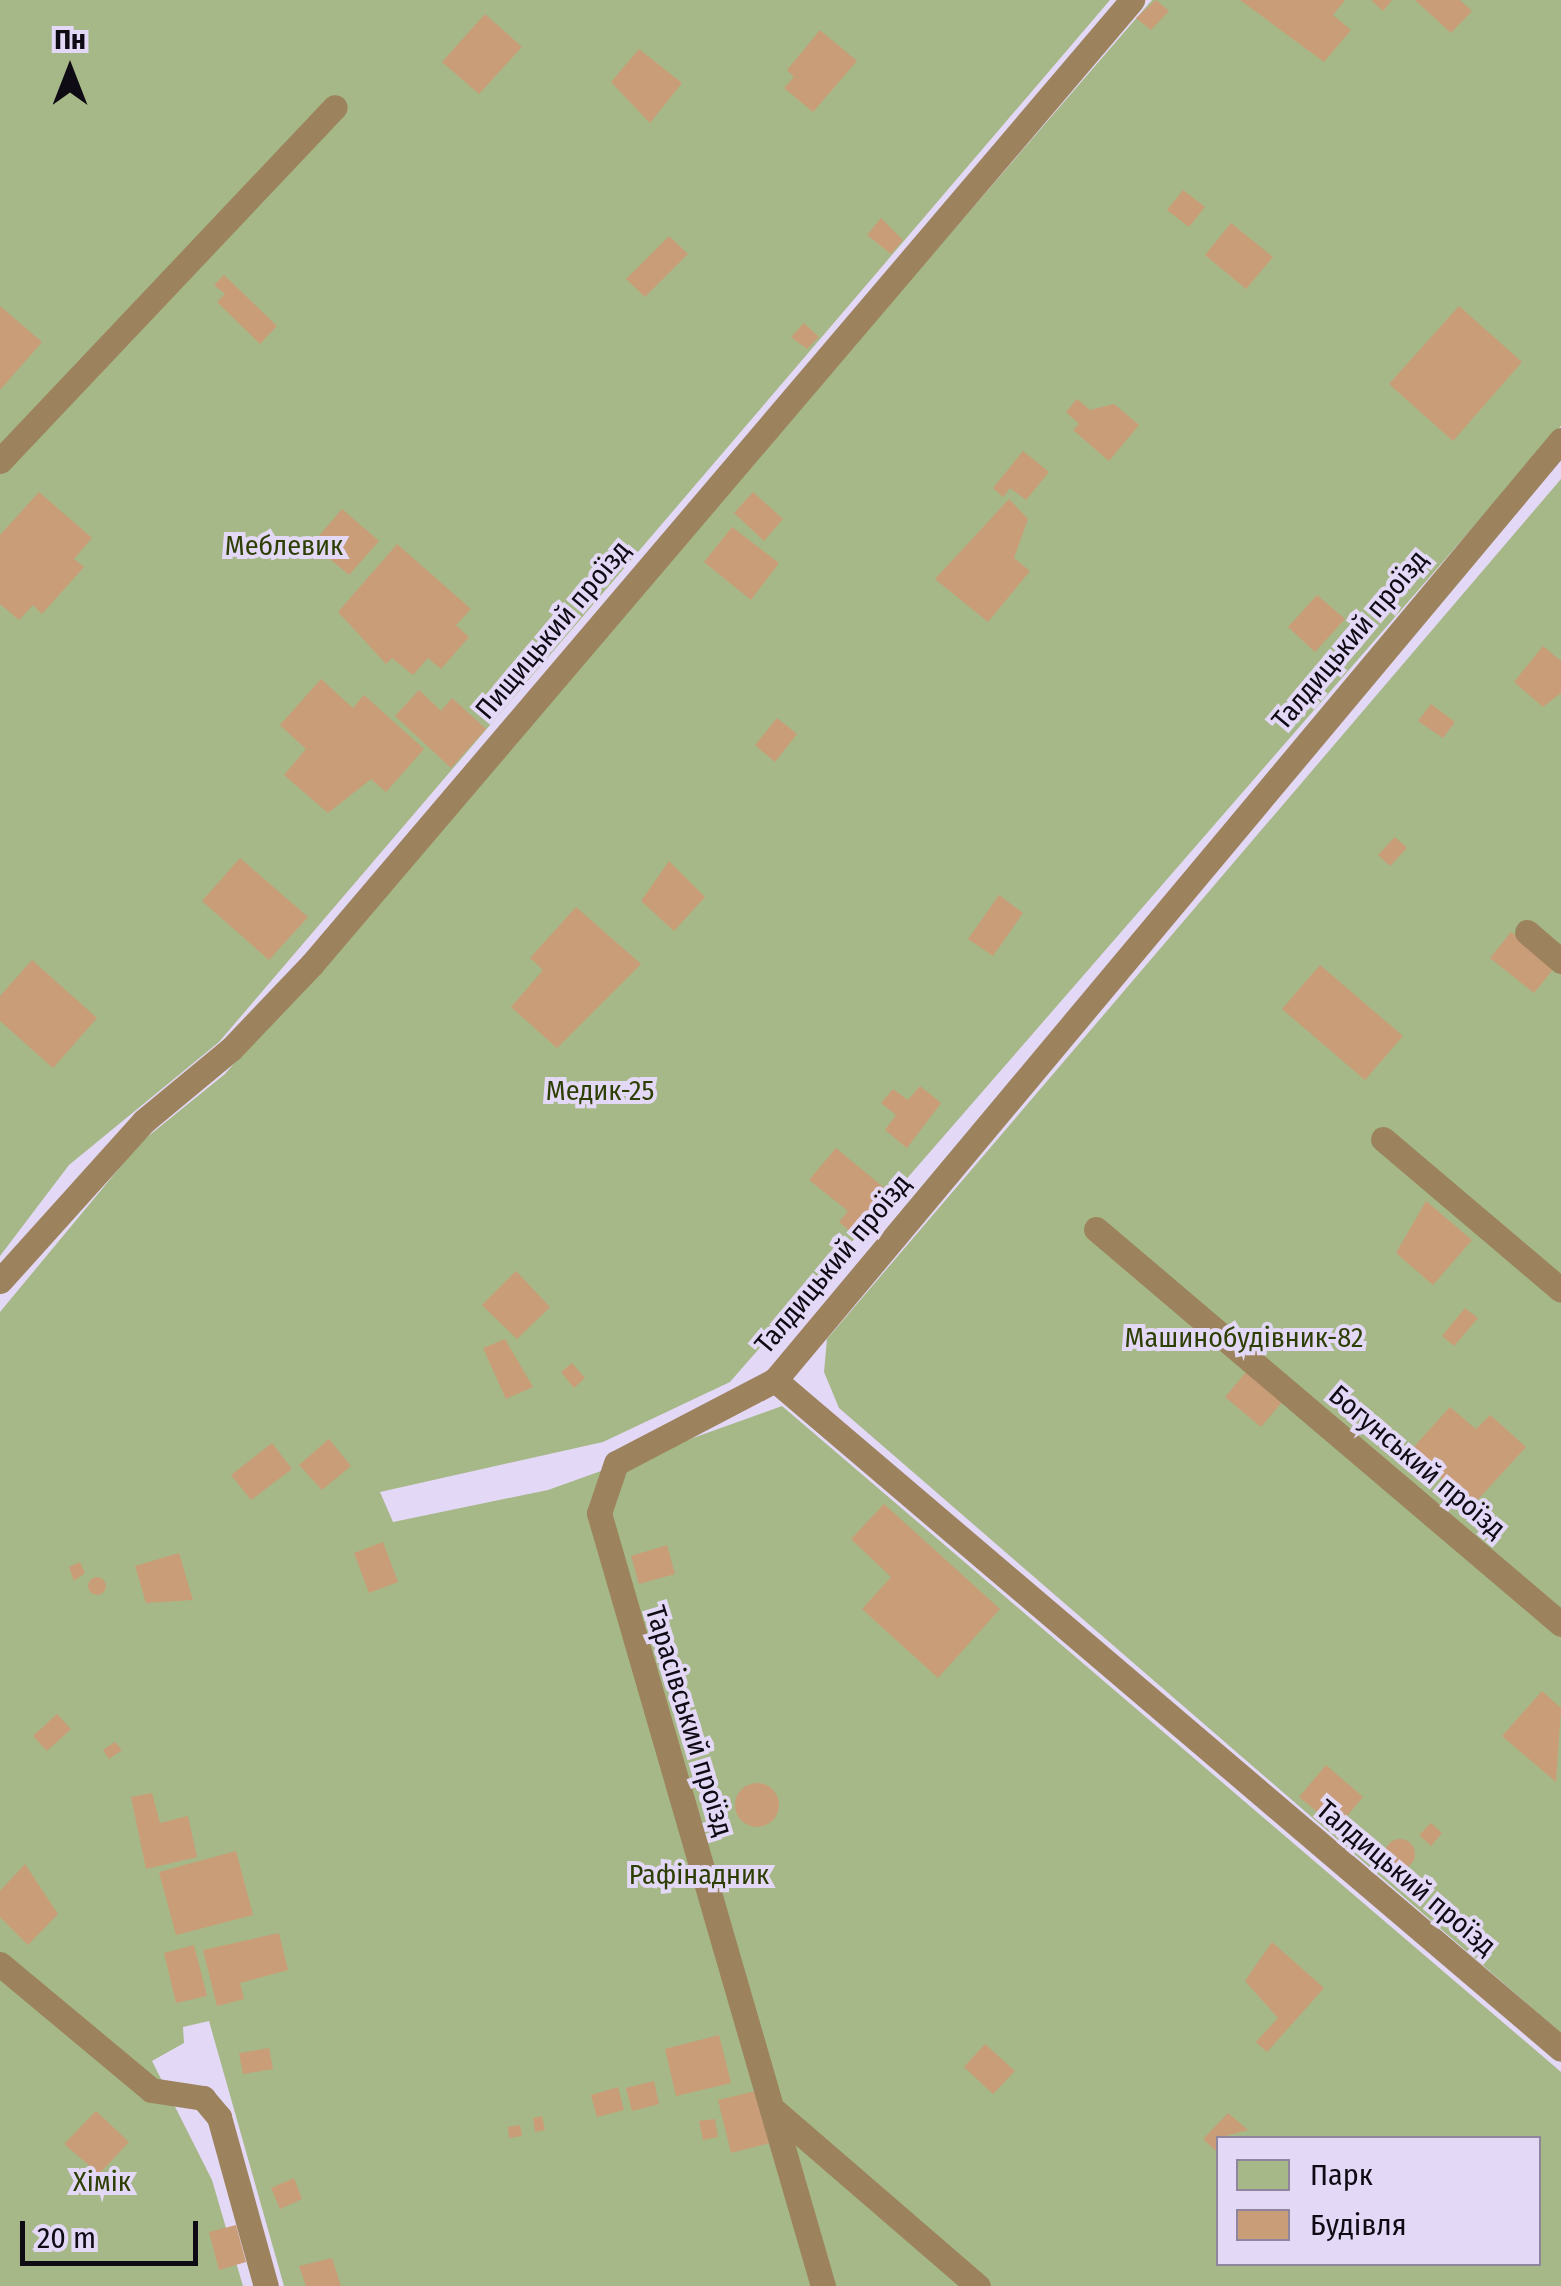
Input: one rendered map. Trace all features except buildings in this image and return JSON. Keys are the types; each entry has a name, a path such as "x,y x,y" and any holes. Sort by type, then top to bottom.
{"lane":[{"name":"Пищицький проїзд","path":"0,1281 144,1121 232,1050 312,964 1132,0"},
{"path":"0,460 335,107"},
{"name":"Талдицький проїзд","path":"1561,440 775,1380 1561,2050"},
{"path":"1527,932 1561,961"},
{"path":"1383,1139 1561,1290"},
{"name":"Богунський проїзд","path":"1096,1229 1561,1624"},
{"name":"Тарасівський проїзд","path":"775,1380 616,1463 598,1513 823,2286"},
{"path":"0,1964 151,2090 202,2098 219,2116 266,2286"},
{"path":"775,2111 978,2286"}],"green space":[{"name":"Меблевик","path":"0,0 1110,0 219,1042 69,1165 0,1256"},
{"path":"1152,0 1561,0 1561,426 730,1382 603,1442 380,1492 393,1522 548,1490 782,1406 1561,2072 1561,2286 284,2286 209,2021 183,2027 184,2043 152,2061 212,2180 243,2286 0,2286 0,1312 141,1142 225,1074"},
{"name":"Машинобудівник-82","path":"1561,479 1561,2033 839,1408 824,1372 827,1339"}],"park label":[{"name":"Медик-25","path":"600,1091"},
{"name":"Рафінадник","path":"699,1875"},
{"name":"Хімік","path":"102,2182"}]}
